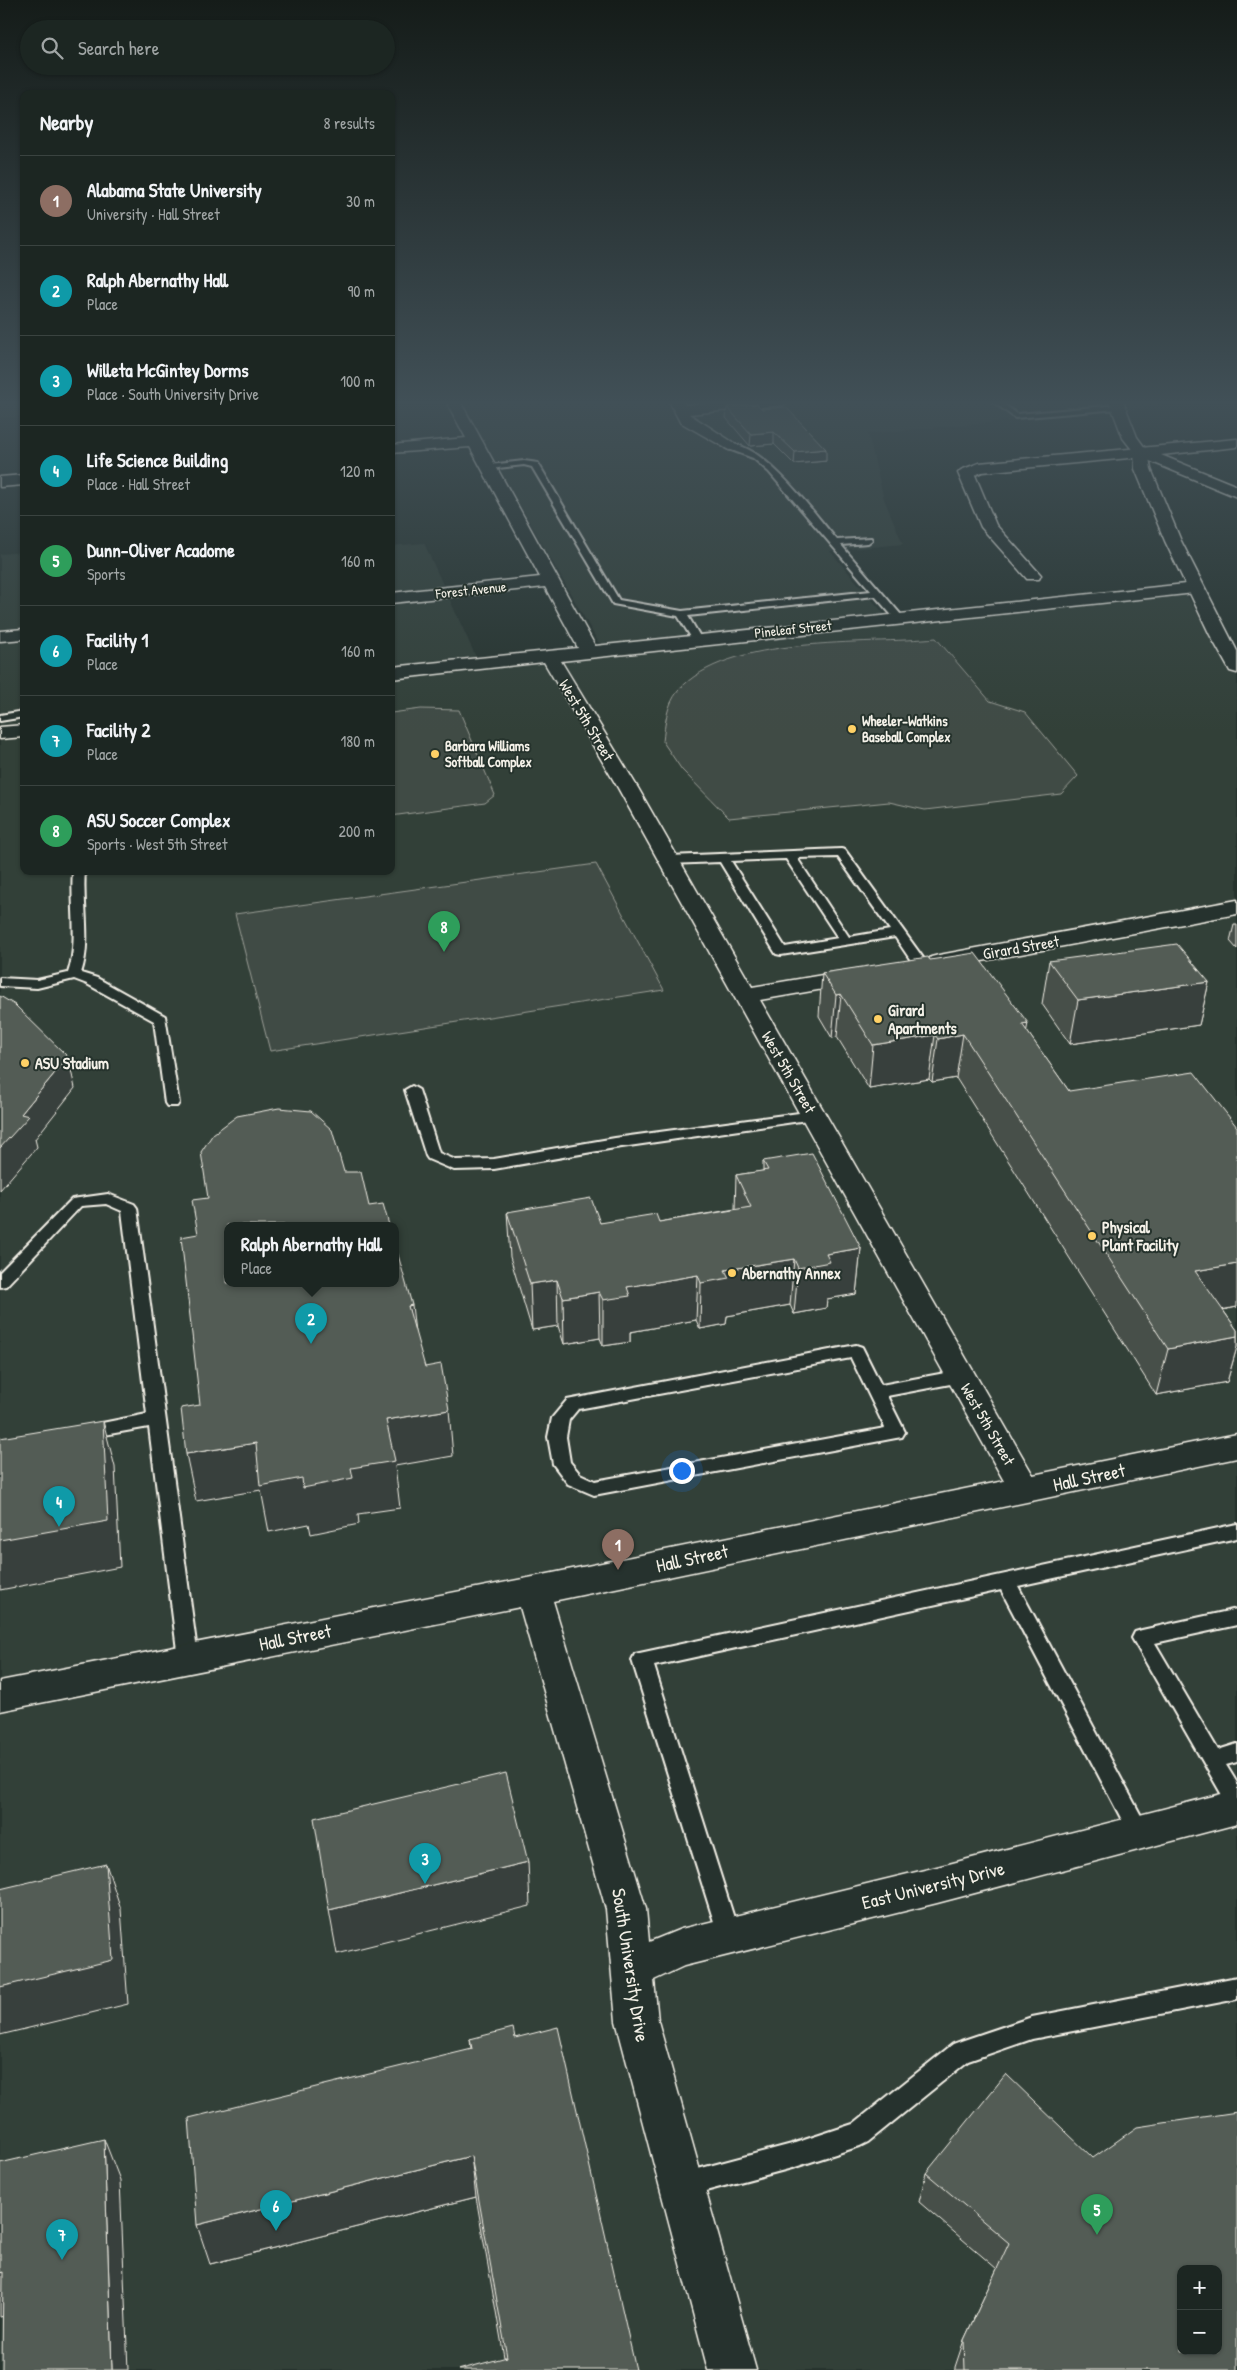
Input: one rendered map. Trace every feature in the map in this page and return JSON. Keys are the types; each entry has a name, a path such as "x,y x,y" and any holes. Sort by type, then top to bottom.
{"street":[{"path":"513,512 589,652"},
{"path":"982,512 989,528 1033,575"},
{"path":"1162,512 1195,588 1235,659"},
{"name":"Forest Avenue","path":"395,598 551,581"},
{"name":"Pineleaf Street","path":"395,673 1195,588"},
{"path":"0,636 20,634"},
{"name":"West 5th Street","path":"549,656 669,860 1025,1490"},
{"path":"0,733 20,731"},
{"name":"Girard Street","path":"746,995 1237,907"},
{"name":"Hall Street","path":"0,1696 533,1591 1237,1446"},
{"name":"South University Drive","path":"533,1591 626,1909 637,2021 732,2370"},
{"name":"East University Drive","path":"632,1970 681,1948 1237,1807"}],"lane":[{"path":"563,512 616,602 682,614 877,593"},
{"path":"807,512 899,618"},
{"path":"834,543 868,540"},
{"path":"682,614 696,640"},
{"path":"0,718 20,715"},
{"path":"669,860 841,853 921,965"},
{"path":"789,855 846,940"},
{"path":"722,857 781,951 898,932"},
{"path":"74,975 80,958 77,892 79,875"},
{"path":"0,982 14,986 52,983 74,975 92,981 160,1019 172,1104"},
{"path":"412,1090 433,1156 454,1165 494,1164 814,1115"},
{"path":"0,1282 76,1202 108,1199 129,1208 188,1658"},
{"path":"856,1351 876,1392 896,1432 594,1488 574,1479 562,1464 556,1437 561,1418 573,1404 856,1351"},
{"path":"876,1392 961,1376"},
{"path":"68,1436 156,1419"},
{"path":"729,1936 642,1660 1237,1531"},
{"path":"1006,1581 1139,1832"},
{"path":"1235,1621 1142,1638 1237,1802"},
{"path":"1212,1760 1237,1753"},
{"path":"682,2185 792,2156 860,2134 961,2052 1032,2028 1237,1988"}],"shaded area":[{"path":"523,512 889,512 903,544 830,551 891,622 1186,593 1222,658 1237,659 1237,2370 0,2370 0,554 20,552 20,875 395,875 395,546 424,543 480,666 604,652"},
{"name":"Wheeler-Watkins Baseball Complex","path":"936,638 990,701 1025,712 1078,776 1061,794 925,810 889,802 729,818 682,770 663,742 665,722 671,703 678,691 700,673 729,660 763,651 799,646"},
{"name":"Barbara Williams Softball Complex","path":"421,709 459,710 495,795 485,803 395,815 395,712"},
{"path":"596,864 664,990 270,1051 235,914"}],"building":[{"path":"1177,944 1209,982 1078,1000 1049,961"},
{"path":"975,953 1028,1023 1022,1024 1069,1091 1194,1072 1237,1127 1237,1264 1195,1271 1237,1330 1237,1336 1168,1349 963,1034 938,1039 935,1035 873,1045 841,994 836,995 822,973 928,957 930,960"},
{"path":"0,996 15,1005 68,1057 21,1114 29,1116 0,1148"},
{"path":"279,1108 311,1111 332,1130 344,1172 361,1172 369,1206 383,1204 388,1222 224,1222 224,1287 399,1287 399,1258 412,1305 408,1306 425,1367 441,1364 449,1410 386,1420 395,1461 351,1468 353,1478 303,1488 302,1478 260,1486 256,1443 186,1454 181,1408 200,1405 181,1237 198,1234 192,1200 208,1198 201,1152 213,1134 237,1116"},
{"path":"812,1153 861,1248 826,1254 830,1262 798,1268 794,1259 725,1270 729,1278 701,1283 698,1275 627,1287 630,1296 603,1300 599,1292 563,1298 557,1280 530,1284 507,1212 591,1198 600,1223 656,1214 659,1222 751,1207 736,1175 768,1170 763,1161"},
{"path":"103,1421 108,1521 0,1540 0,1438"},
{"path":"506,1773 528,1862 329,1910 314,1818"},
{"path":"106,1864 113,1960 0,1987 0,1889"},
{"path":"558,2027 636,2370 458,2370 507,2357 471,2156 197,2225 189,2118 472,2049 470,2039 513,2028 515,2038"},
{"path":"1006,2074 1093,2158 1137,2127 1237,2112 1237,2370 965,2370 964,2340 1009,2243 926,2173"},
{"path":"104,2139 112,2370 2,2370 3,2272 0,2273 0,2163"}],"place":[{"name":"Wheeler-Watkins Baseball Complex","path":"852,729"},
{"name":"Barbara Williams Softball Complex","path":"435,754"},
{"name":"ASU Soccer Complex","path":"444,952"},
{"name":"Girard Apartments","path":"878,1019"},
{"name":"ASU Stadium","path":"25,1063"},
{"name":"Physical Plant Facility","path":"1092,1236"},
{"name":"Abernathy Annex","path":"732,1273"},
{"name":"Ralph Abernathy Hall","path":"311,1344"},
{"name":"Life Science Building","path":"59,1527"},
{"name":"Alabama State University","path":"618,1570"},
{"name":"Willeta McGintey Dorms","path":"425,1884"},
{"name":"Facility 1","path":"276,2231"},
{"name":"Dunn-Oliver Acadome","path":"1097,2235"},
{"name":"Facility 2","path":"62,2260"}]}
